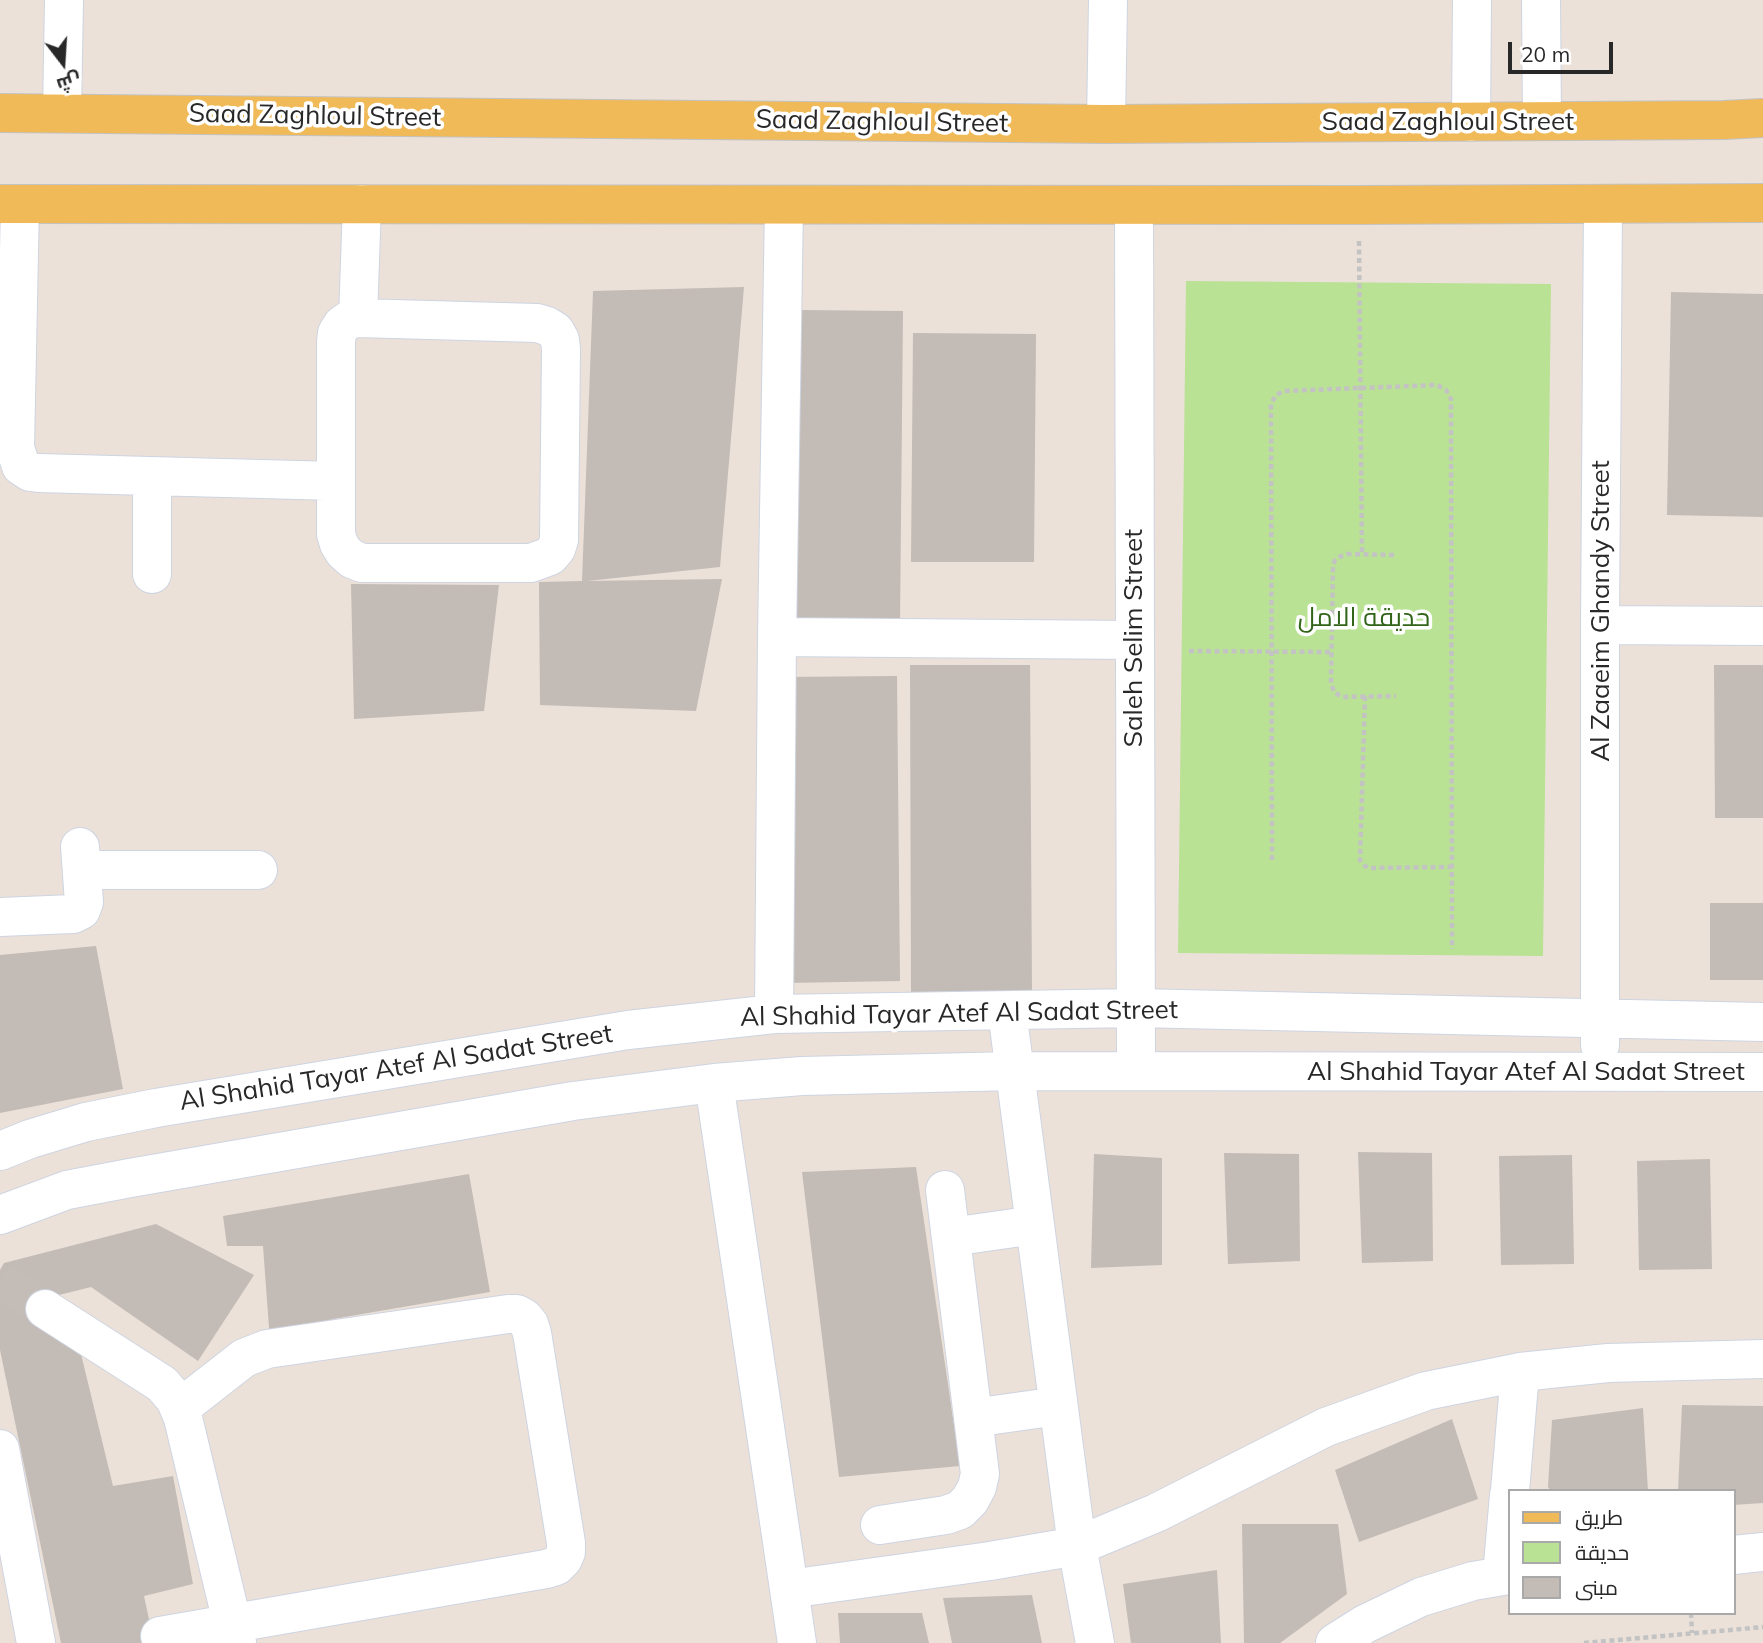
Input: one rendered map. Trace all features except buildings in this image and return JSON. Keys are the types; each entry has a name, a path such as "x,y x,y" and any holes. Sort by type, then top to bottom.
{"main road":[{"name":"Saad Zaghloul Street","path":"0,113 1106,124 1763,118"},
{"path":"10,204 1763,203"}],"street":[{"path":"62,113 64,0"},
{"path":"1106,124 1108,0"},
{"path":"1471,122 1472,0"},
{"path":"1541,0 1542,121"},
{"path":"10,204 15,448 21,466 38,474 336,481"},
{"path":"358,318 362,204"},
{"name":"Al Zaaeim Ghandy Street","path":"1600,1072 1603,204"},
{"path":"774,1014 784,205"},
{"name":"Saleh Selim Street","path":"1134,205 1136,1070"},
{"path":"358,318 537,323 555,331 561,349 559,540 550,556 531,564 362,563 352,559 339,544 336,534 336,481 337,333 349,320 358,318"},
{"path":"152,477 152,574"},
{"path":"1600,625 1763,625"},
{"path":"777,637 1134,640"},
{"path":"0,917 78,912 84,906 81,858 258,870"},
{"name":"Al Shahid Tayar Atef Al Sadat Street","path":"0,1151 86,1122 156,1108 628,1030 774,1014 1136,1008 1763,1022"},
{"path":"1007,1011 1077,1546 1094,1643"},
{"name":"Al Shahid Tayar Atef Al Sadat Street","path":"0,1215 67,1190 573,1101 715,1083 803,1076 1014,1071 1763,1072"},
{"path":"715,1083 797,1643"},
{"path":"910,1572 891,1524 946,1515 960,1510 970,1500 980,1474 946,1189"},
{"path":"951,1237 1035,1225"},
{"path":"45,1309 162,1384 175,1399 180,1408 235,1633"},
{"path":"160,1636 235,1633 547,1569 564,1559 566,1543 531,1333 529,1324 517,1314 267,1349 244,1358 180,1408"},
{"path":"789,1589 1077,1546 1156,1513 1326,1427 1426,1391 1520,1372 1608,1363 1763,1360"},
{"path":"1509,1489 1520,1372"},
{"path":"973,1418 1058,1406"},
{"path":"0,1449 36,1643"},
{"path":"1335,1643 1365,1624 1421,1597 1473,1581 1506,1575 1508,1520"},
{"path":"1735,1555 1763,1552"}],"path":[{"path":"1359,205 1362,554"},
{"path":"1272,860 1271,404 1276,395 1284,391 1437,385 1446,390 1451,399 1452,949"},
{"path":"1394,555 1343,555 1333,565 1331,683 1334,692 1342,697 1396,696"},
{"path":"1189,651 1331,652"},
{"path":"1365,696 1360,860 1368,867 1451,867"},
{"path":"1691,1615 1692,1633"},
{"path":"1584,1643 1763,1627"}],"green space":[{"name":"حديقة الامل","path":"1186,281 1551,284 1543,956 1178,953"}],"tunnel":[{"path":"0,1280 45,1309"}]}
